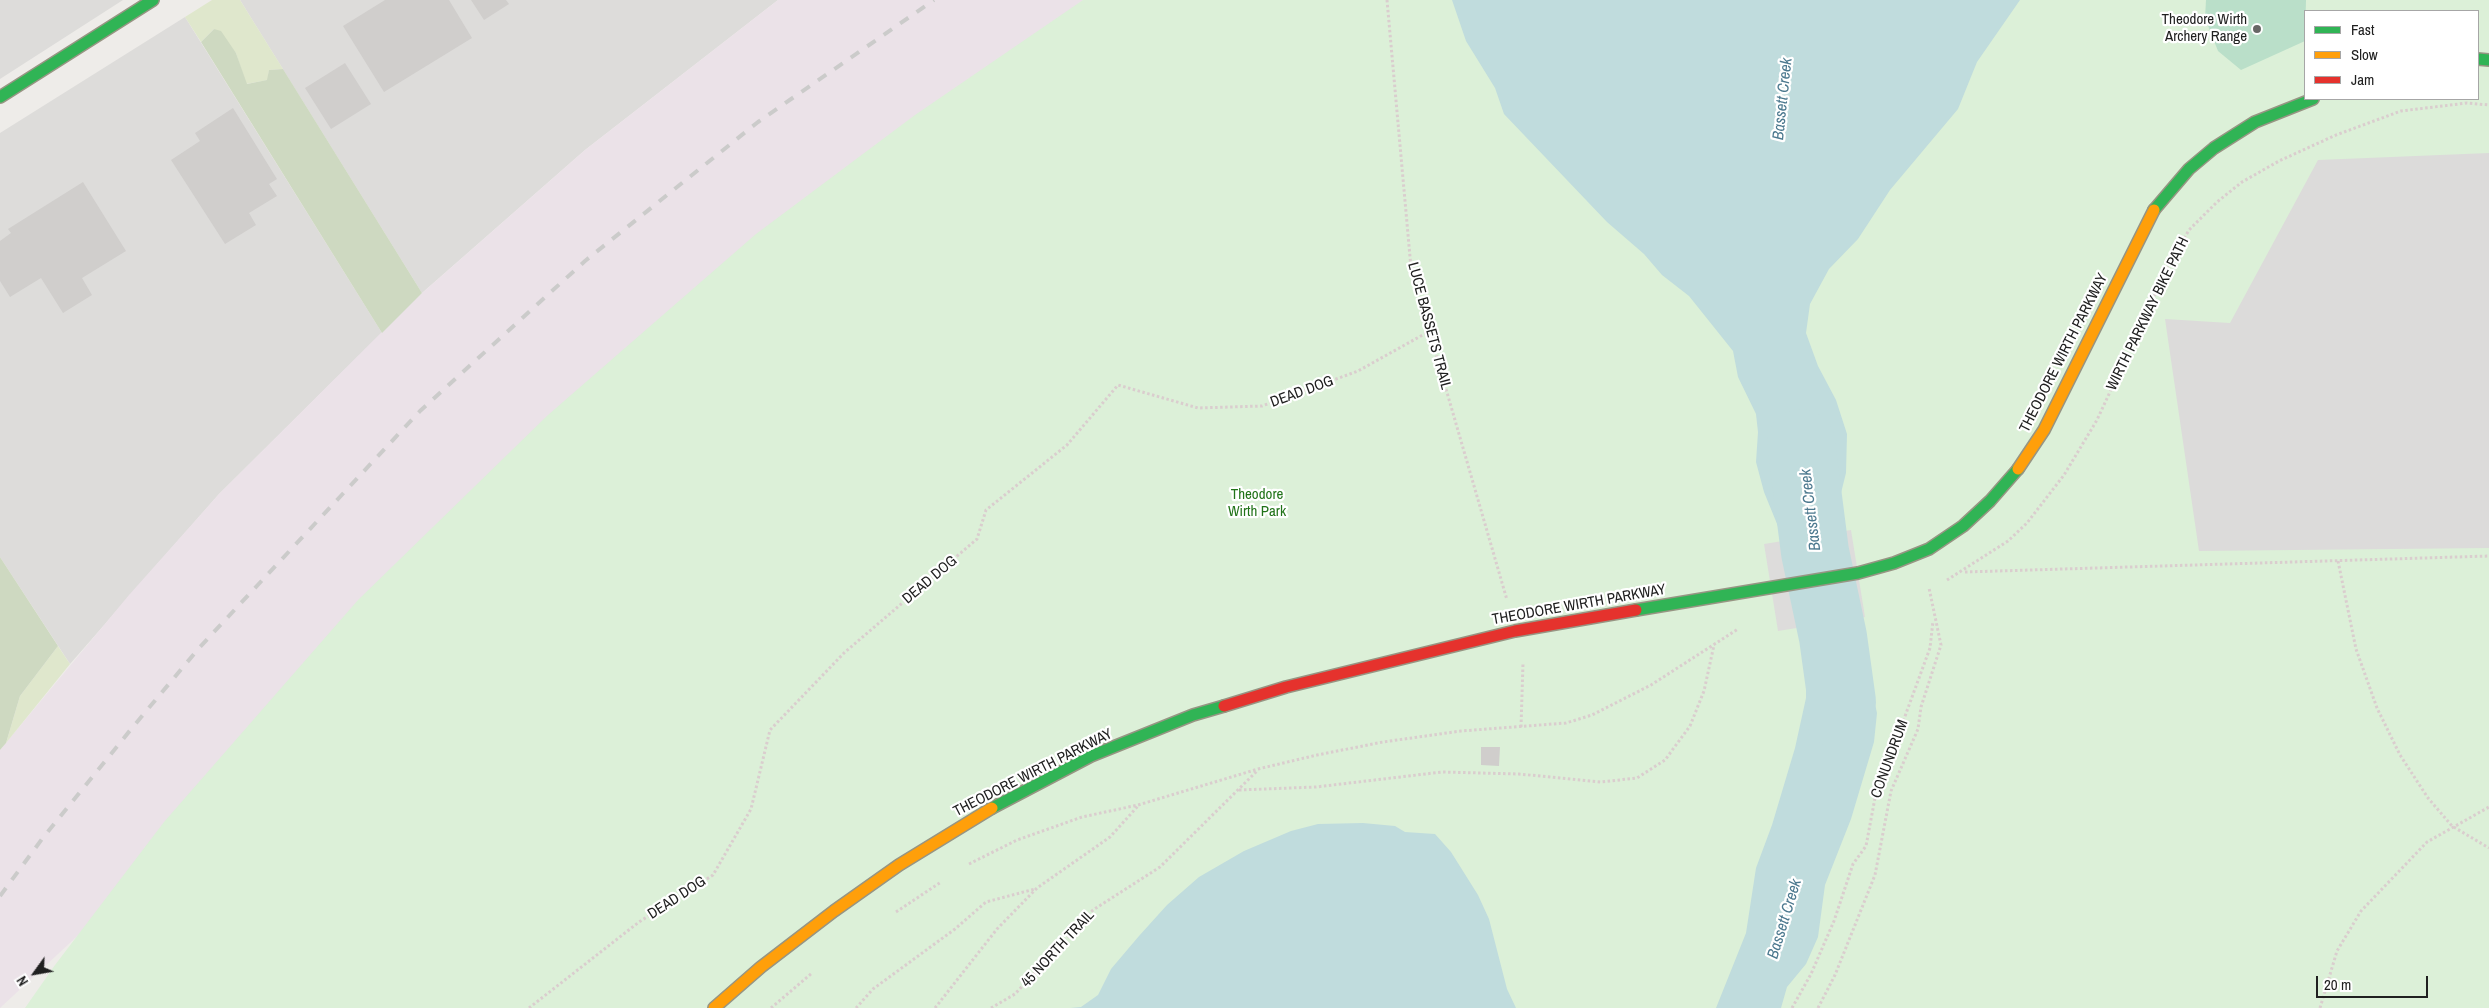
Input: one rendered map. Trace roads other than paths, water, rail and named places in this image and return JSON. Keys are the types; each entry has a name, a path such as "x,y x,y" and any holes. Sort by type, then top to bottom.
{"street":[{"path":"0,97 154,0"},
{"name":"THEODORE WIRTH PARKWAY","path":"714,1008 761,967 834,911 899,865 984,812 1091,756 1193,715 1286,686 1515,630 1858,573 1894,563 1929,549 1963,526 1990,501 2010,479 2044,430 2155,210 2189,169 2214,148 2255,122 2310,100"}],"water":[{"path":"1452,0 2020,0 1977,62 1958,109 1890,190 1858,239 1829,269 1810,304 1806,333 1818,366 1836,400 1847,434 1846,473 1835,517 1836,532 1784,541 1764,492 1756,462 1758,432 1756,414 1738,377 1733,351 1689,296 1662,275 1644,254 1607,222 1504,114 1495,88 1466,41"},
{"path":"1859,618 1864,656 1877,713 1874,742 1851,819 1825,885 1818,937 1806,964 1787,987 1781,1008 1716,1008 1746,933 1756,868 1772,825 1795,748 1806,698 1806,650 1798,628"},
{"path":"1363,823 1395,826 1405,832 1435,834 1451,852 1478,895 1489,919 1507,989 1516,1008 1070,1008 1081,1007 1098,995 1111,969 1139,936 1167,905 1199,877 1244,851 1291,831 1318,824"}],"waterway":[{"name":"Bassett Creek","path":"1801,443 1815,552 1833,637 1842,702 1839,715"}],"railway":[{"path":"0,896 42,839 199,648 420,411 585,261 758,122 934,0"}],"place":[{"name":"Theodore Wirth Archery Range","path":"2257,29"}],"park label":[{"name":"Theodore Wirth Park","path":"1257,504"}]}
